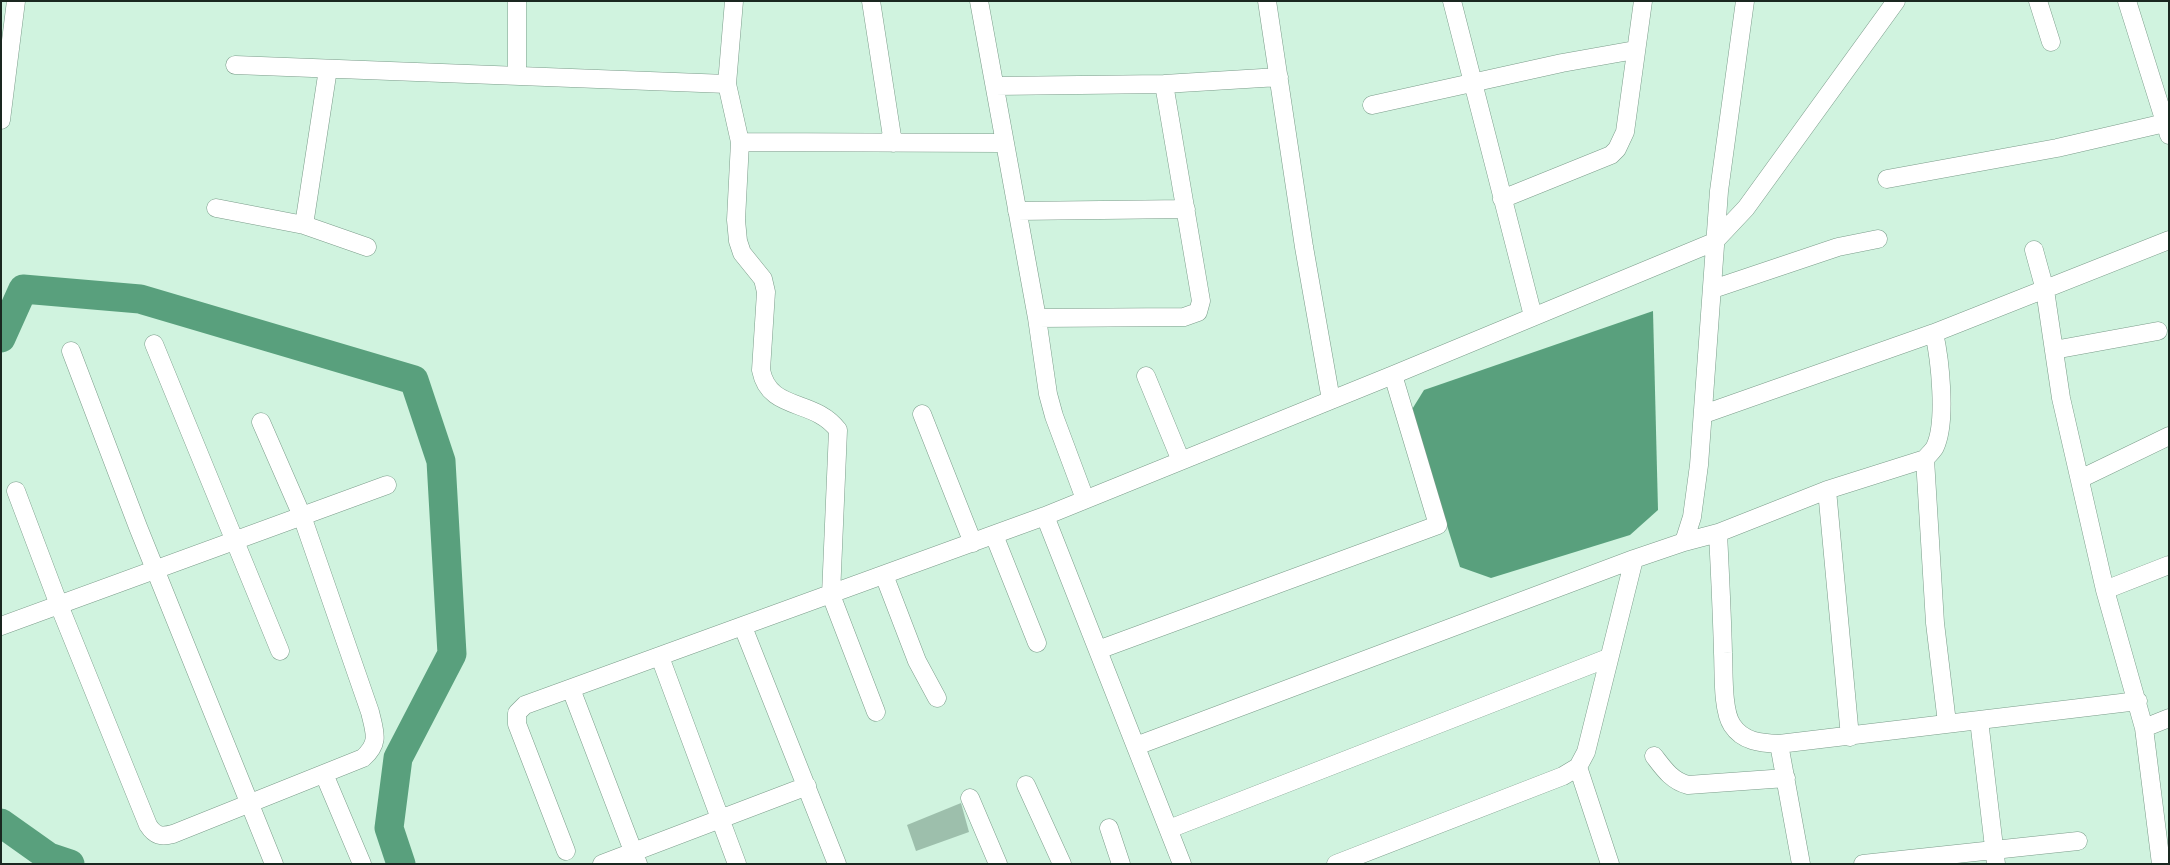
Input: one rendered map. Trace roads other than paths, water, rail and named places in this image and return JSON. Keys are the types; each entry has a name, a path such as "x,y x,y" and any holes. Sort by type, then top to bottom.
{"street":[{"path":"1,120 16,1"},
{"path":"516,1 517,76"},
{"path":"734,1 727,84 740,142 736,220 738,240 742,254 763,279 766,292 761,370 764,382 771,392 784,400 818,412 830,419 838,430 831,595 876,712"},
{"path":"871,1 893,143"},
{"path":"979,1 995,86 1003,142 1037,318 1050,402 1086,499"},
{"path":"1267,1 1304,247 1330,400"},
{"path":"1452,1 1471,83 1533,316"},
{"path":"1502,199 1601,160 1617,149 1625,132 1644,1"},
{"path":"1684,542 1692,517 1696,488 1704,414 1714,242 1723,150 1745,1"},
{"path":"566,851 517,724 517,713 525,705 1045,516 1714,242 1746,208 1896,1"},
{"path":"2038,1 2052,42"},
{"path":"1887,179 2167,129 2127,1"},
{"path":"1372,105 1562,63 1636,50"},
{"path":"234,65 727,84"},
{"path":"304,226 328,68"},
{"path":"995,86 1164,84 1279,77"},
{"path":"1037,318 1184,317 1198,312 1201,301 1164,84"},
{"path":"740,142 1003,142"},
{"path":"216,208 304,226 367,247"},
{"path":"1017,211 1186,209"},
{"path":"1712,289 1838,247 1878,239"},
{"path":"1704,414 1934,333 2169,240"},
{"path":"2034,250 2046,290 2061,398 2106,590 2144,728 2163,832 2161,864"},
{"path":"2054,350 2158,331"},
{"path":"1136,746 1634,559 1718,533 1827,490 1925,459 1935,446 1940,412 1941,374 1934,333"},
{"path":"154,344 233,541 280,651"},
{"path":"71,351 155,569 274,864"},
{"path":"1098,650 1438,525 1393,375"},
{"path":"1146,376 1181,461"},
{"path":"922,414 973,543"},
{"path":"16,491 59,605 148,826 153,833 164,836 173,834 363,758 372,750 375,740 370,712 302,516 261,422"},
{"path":"2080,479 2169,436"},
{"path":"1925,459 1935,623 1947,723"},
{"path":"1,626 387,486"},
{"path":"1827,490 1850,737"},
{"path":"1045,516 1182,864"},
{"path":"1718,533 1726,707 1731,724 1741,735 1755,742 1779,744 1850,737 1947,723 2138,701"},
{"path":"994,535 1038,643"},
{"path":"1336,864 1563,776 1578,767 1586,752 1634,559"},
{"path":"2106,590 2169,565"},
{"path":"884,575 916,661 937,698"},
{"path":"743,627 837,864"},
{"path":"660,657 737,864"},
{"path":"1169,829 1608,658"},
{"path":"572,689 635,858"},
{"path":"2144,728 2169,718"},
{"path":"1979,720 1995,856"},
{"path":"1779,744 1801,864"},
{"path":"1654,756 1669,775 1680,783 1688,785 1786,778"},
{"path":"1578,767 1610,864"},
{"path":"324,774 362,864"},
{"path":"1026,784 1062,864"},
{"path":"602,864 635,858 719,819 807,786"},
{"path":"970,798 998,864"},
{"path":"1108,828 1121,864"},
{"path":"1863,864 1995,856 2078,840"}],"waterway":[{"path":"1,338 23,289 140,299 414,380 441,461 452,654 398,758 389,828 401,864"},
{"path":"1,823 49,857 70,864"}]}
